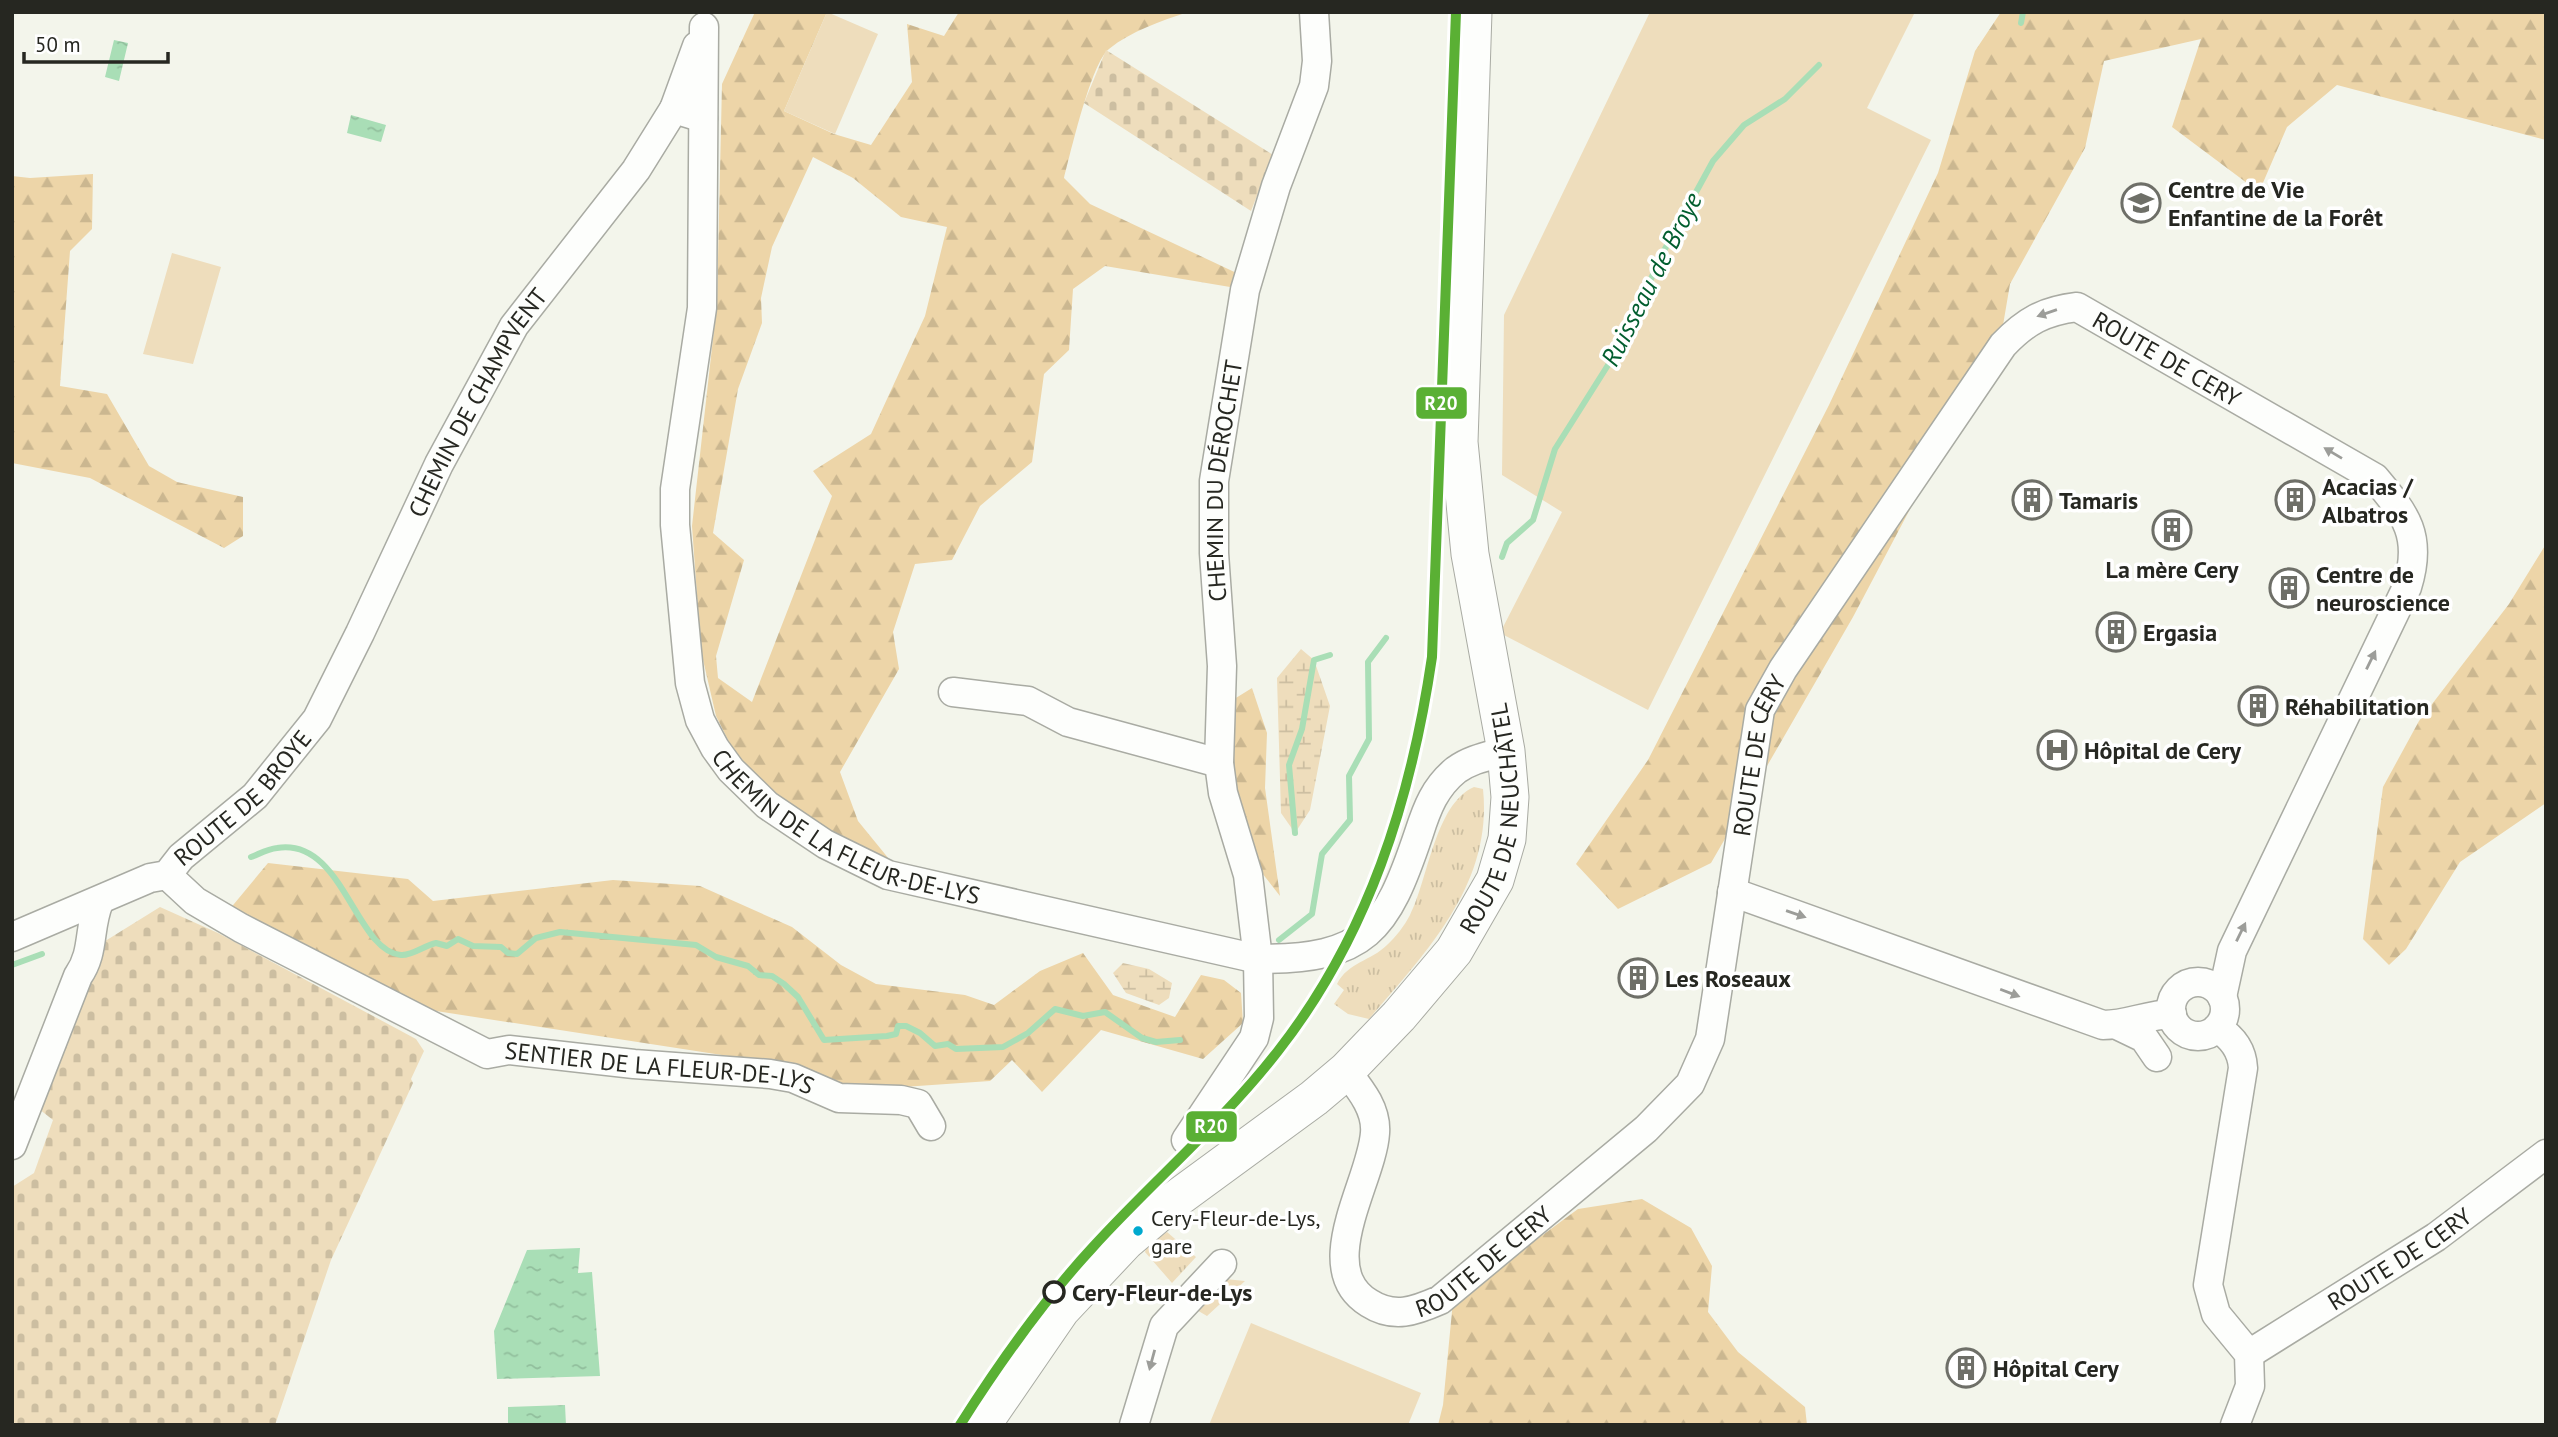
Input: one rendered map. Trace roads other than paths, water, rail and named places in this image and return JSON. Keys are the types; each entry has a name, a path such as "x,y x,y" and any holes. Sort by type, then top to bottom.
{"main road":[{"name":"ROUTE DE NEUCHÂTEL","path":"982,1425 1061,1310 1125,1242 1155,1215 1346,1071 1399,1016 1454,951 1495,880 1507,839 1510,797 1506,751 1477,601 1460,462 1473,12"}],"street":[{"name":"CHEMIN DU DÉROCHET","path":"1186,1140 1254,1038 1260,1006 1258,959 1248,876 1223,793 1219,763 1222,666 1214,553 1214,481 1245,290 1276,186 1314,86 1317,61 1314,12"},
{"name":"CHEMIN DE CHAMPVENT","path":"317,719 360,634 439,464 514,326 636,170 674,109 706,20"},
{"name":"CHEMIN DE CHAMPVENT","path":"703,118 706,20"},
{"path":"674,109 703,118"},
{"name":"CHEMIN DE LA FLEUR-DE-LYS","path":"703,118 702,308 675,489 675,525 690,684 700,720 731,770 767,805 824,844 888,875 1258,959 1322,955 1349,946 1371,931 1389,910 1398,893 1434,793 1459,768 1478,758 1506,751"},
{"name":"ROUTE DE CERY","path":"1346,1071 1374,1116 1375,1134 1348,1228 1344,1255 1346,1272 1364,1300 1377,1308 1395,1313 1414,1312 1440,1300 1646,1129 1690,1084 1710,1039 1760,710 1783,669 2003,345 2025,322 2050,310 2077,307 2375,478 2404,512 2413,547 2412,569 2407,587 2232,951 2222,997"},
{"path":"953,692 1028,701 1068,722 1219,763"},
{"name":"ROUTE DE BROYE","path":"12,937 150,878 167,875 181,857 256,796 317,719"},
{"name":"SENTIER DE LA FLEUR-DE-LYS","path":"167,875 195,901 241,928 487,1054 509,1050 634,1064 770,1074 793,1078 839,1098 901,1100 918,1104 926,1113 931,1126"},
{"path":"1732,892 1909,953 2013,995 2103,1025 2118,1025 2146,1015 2172,1014"},
{"path":"12,1146 78,976 90,955 91,926 99,902"},
{"path":"58,919 67,926 75,941 78,976"},
{"path":"2204,982 2218,990 2222,997 2225,1013 2217,1028 2204,1035 2188,1034 2176,1024 2172,1014 2173,1000 2188,984 2204,982"},
{"path":"2118,1025 2144,1038 2157,1057"},
{"path":"2217,1028 2228,1035 2242,1055 2243,1068 2208,1285 2216,1314 2249,1354 2250,1386 2235,1425"},
{"name":"ROUTE DE CERY","path":"2249,1354 2436,1237 2546,1154"},
{"path":"1134,1425 1164,1326 1222,1264"}],"water":[{"path":"114,40 128,43 119,81 105,77"},
{"path":"351,115 386,125 381,142 347,133"},
{"path":"580,1248 578,1273 592,1272 600,1376 497,1379 494,1331 527,1250"},
{"path":"565,1405 566,1425 508,1425 508,1407"}],"waterway":[{"path":"2021,23 2023,12"},
{"name":"Ruisseau de Broye","path":"1502,557 1507,543 1533,520 1555,449 1627,335 1660,258 1713,161 1744,125 1785,99 1819,65"},
{"name":"Ruisseau de Broye","path":"1279,940 1312,914 1322,854 1350,820 1349,776 1369,739 1368,662 1386,638"},
{"path":"1295,833 1289,765 1302,729 1314,660 1330,655"},
{"name":"Ruisseau de Broye","path":"251,857 277,848 299,849 318,860 333,876 372,935 385,949 401,955 436,943 447,946 458,939 473,946 501,947 508,953 517,954 536,938 560,932 696,945 716,957 748,966 759,975 772,976 784,984 798,997 824,1040 887,1036 896,1034 898,1026 906,1026 920,1033 935,1046 948,1044 956,1049 1003,1047 1028,1033 1055,1009 1083,1016 1105,1012 1142,1038 1156,1042 1180,1040"},
{"name":"Ruisseau de Broye","path":"12,965 42,954"}],"place":[{"name":"Centre de Vie Enfantine de la Forêt","path":"2141,203"},
{"name":"Tamaris","path":"2032,500"},
{"name":"Acacias / Albatros","path":"2295,500"},
{"name":"La mère Cery","path":"2172,530"},
{"name":"Centre de neuroscience","path":"2289,588"},
{"name":"Ergasia","path":"2116,632"},
{"name":"Réhabilitation","path":"2258,706"},
{"name":"Hôpital de Cery","path":"2057,750"},
{"name":"Les Roseaux","path":"1638,978"},
{"name":"Cery-Fleur-de-Lys, gare","path":"1138,1231"},
{"name":"Cery-Fleur-de-Lys","path":"1054,1292"},
{"name":"Hôpital Cery","path":"1966,1368"}]}
